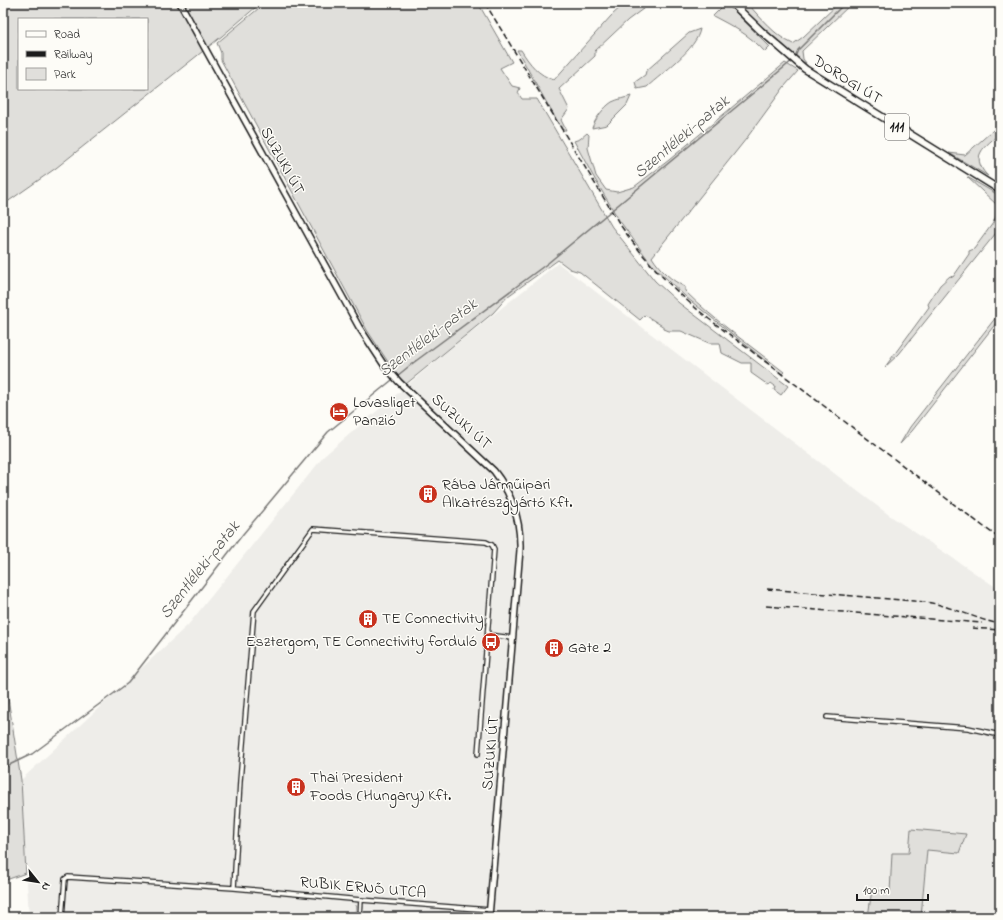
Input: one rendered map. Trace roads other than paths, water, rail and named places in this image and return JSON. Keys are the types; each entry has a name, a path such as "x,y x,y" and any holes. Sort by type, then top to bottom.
{"main road":[{"name":"SUZUKI ÚT","path":"180,3 352,315 375,352 399,382 487,462 499,477 518,518 520,538 513,638 490,917"},
{"name":"DOROGI ÚT","path":"732,3 793,60 815,76 1000,190"}],"street":[{"path":"234,888 240,781 254,611 313,529 486,542 492,545 494,549 478,754"},
{"path":"488,635 513,638"},
{"path":"827,717 968,728 1000,734"},
{"name":"RUBIK ERNŐ UTCA","path":"62,917 65,879 68,877 234,888 490,910"},
{"path":"360,917 361,900"}],"waterway":[{"name":"Szentléleki-patak","path":"795,57 798,50 845,3"},
{"name":"Szentléleki-patak","path":"3,768 32,754 128,683 243,534 328,432 413,363 548,263 793,60"},
{"path":"355,917 356,906"}],"railway":[{"path":"485,3 619,223 639,250 660,274 709,319 1000,539"},
{"path":"767,589 926,602 945,606 990,622 1000,624"},
{"path":"766,606 982,623"},
{"path":"972,628 1000,630"}],"place":[{"name":"Lovasliget Panzió","path":"339,412"},
{"name":"Rába Járműipari Alkatrészgyártó Kft.","path":"428,494"},
{"name":"TE Connectivity","path":"368,619"},
{"name":"Esztergom, TE Connectivity forduló","path":"491,642"},
{"name":"Gate 2","path":"554,648"},
{"name":"Thai President Foods (Hungary) Kft.","path":"296,787"}]}
